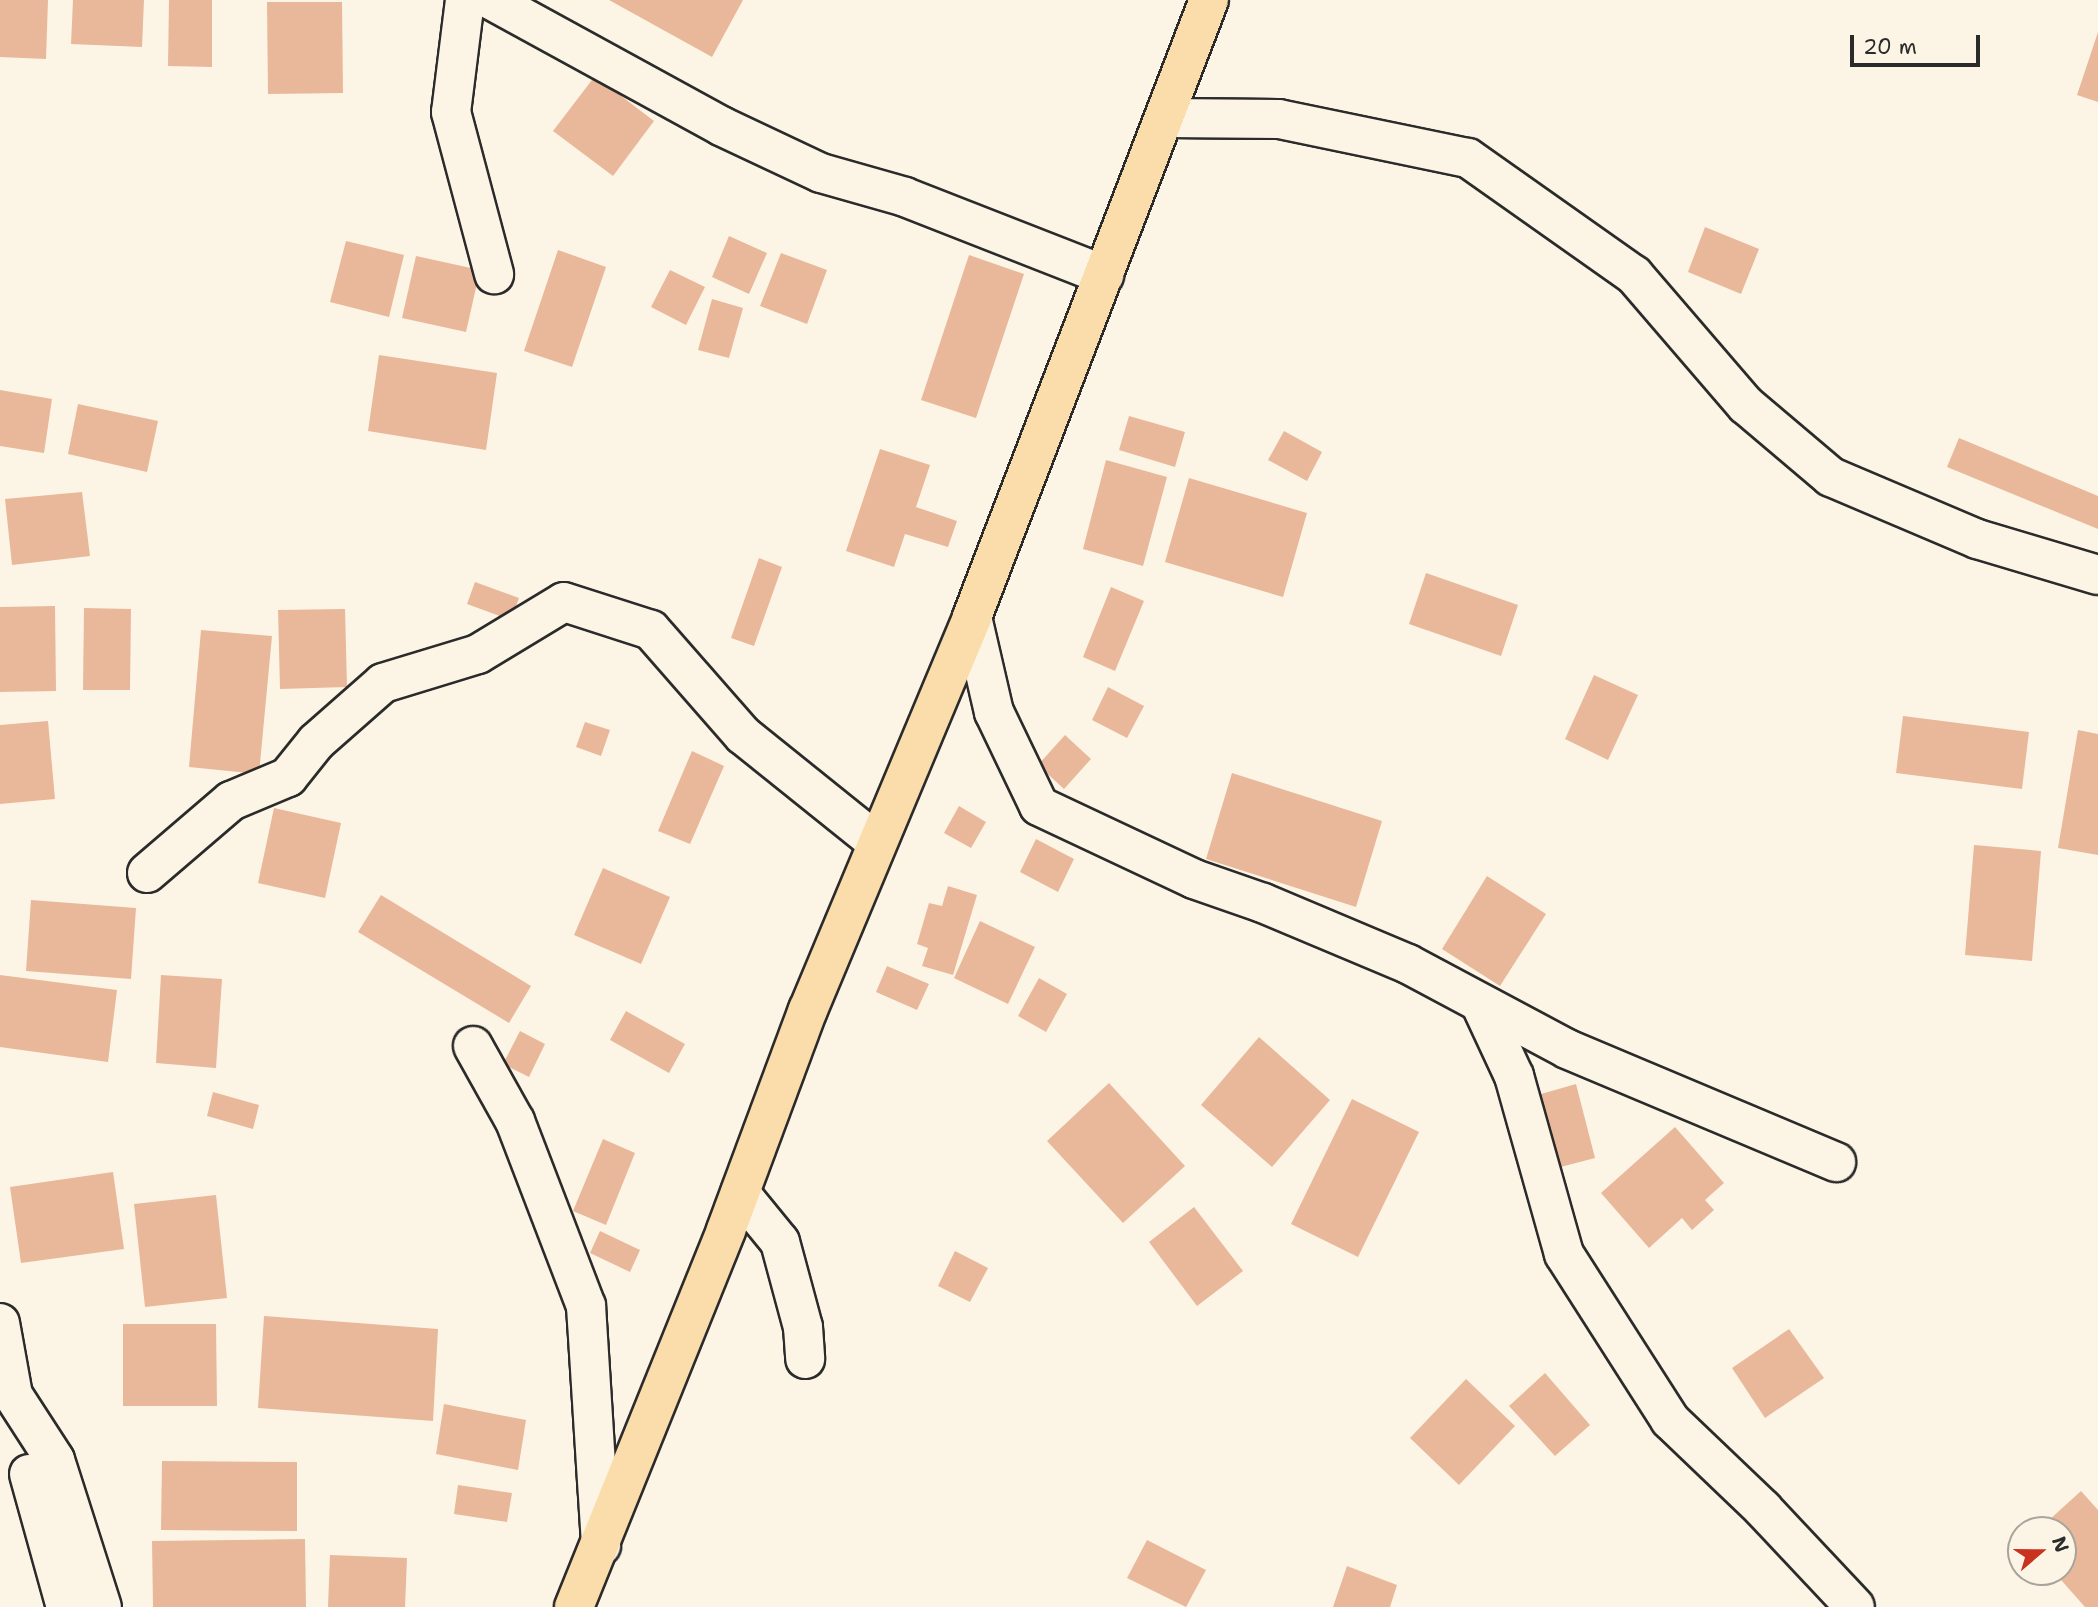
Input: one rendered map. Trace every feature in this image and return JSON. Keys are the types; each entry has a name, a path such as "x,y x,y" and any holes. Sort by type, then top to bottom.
{"main road":[{"path":"574,1607 601,1546 876,842 972,617 1166,118 1209,0"}],"street":[{"path":"465,0 451,112 494,274"},
{"path":"491,0 721,126 821,173 905,197 1104,275"},
{"path":"1166,118 1279,119 1468,158 1634,275 1746,405 1831,477 1977,539 2098,575"},
{"path":"147,873 231,801 288,777 316,742 383,683 478,654 564,602 651,630 743,735 876,842"},
{"path":"972,617 994,712 1039,806 1194,879 1263,903 1408,964 1567,1049 1836,1162"},
{"path":"1480,1003 1514,1076 1564,1254 1670,1420 1763,1509 1855,1607"},
{"path":"473,1046 515,1121 586,1306 601,1546"},
{"path":"740,1193 780,1241 803,1327 805,1359"},
{"path":"0,1323 6,1394 55,1460 102,1607"},
{"path":"29,1474 66,1607"}],"building":[{"path":"0,0 48,0 46,59 0,57"},
{"path":"73,0 144,0 142,47 71,44"},
{"path":"169,0 212,0 212,67 168,66"},
{"path":"609,0 743,0 712,57"},
{"path":"267,2 342,2 343,93 268,94"},
{"path":"2098,32 2098,102 2077,95"},
{"path":"595,76 654,121 613,176 553,131"},
{"path":"1705,227 1759,249 1741,294 1688,272"},
{"path":"729,236 767,253 749,294 712,277"},
{"path":"346,241 404,255 389,317 330,302"},
{"path":"558,250 606,267 572,367 524,351"},
{"path":"781,253 827,270 807,324 760,306"},
{"path":"969,255 1024,274 976,418 921,400"},
{"path":"416,256 480,270 466,332 402,318"},
{"path":"670,270 705,287 686,325 651,307"},
{"path":"712,299 743,308 729,358 698,350"},
{"path":"379,355 497,373 486,450 368,431"},
{"path":"0,390 52,399 44,453 0,446"},
{"path":"78,404 158,421 147,472 68,454"},
{"path":"1129,416 1185,432 1175,467 1119,450"},
{"path":"1284,431 1322,452 1307,481 1268,460"},
{"path":"1959,438 2098,496 2098,529 1947,467"},
{"path":"880,449 930,465 916,507 957,521 948,547 905,534 894,567 846,551"},
{"path":"1106,460 1167,477 1143,566 1083,549"},
{"path":"1189,478 1307,513 1283,597 1165,562"},
{"path":"82,492 90,556 12,565 5,499"},
{"path":"759,558 782,567 754,646 731,638"},
{"path":"1426,573 1518,605 1501,656 1409,624"},
{"path":"475,582 519,598 511,620 467,604"},
{"path":"1111,587 1144,601 1115,671 1083,657"},
{"path":"55,606 56,691 0,692 0,607"},
{"path":"84,608 131,609 130,690 83,690"},
{"path":"345,609 347,687 280,689 278,610"},
{"path":"201,630 272,636 259,774 189,767"},
{"path":"1594,675 1638,695 1608,760 1565,739"},
{"path":"1108,687 1144,706 1127,738 1092,720"},
{"path":"1903,716 2029,732 2022,789 1896,773"},
{"path":"48,721 55,799 0,804 0,725"},
{"path":"585,722 610,730 601,756 576,747"},
{"path":"2078,730 2098,734 2098,855 2058,848"},
{"path":"1065,735 1091,759 1064,789 1038,765"},
{"path":"692,751 724,766 690,844 658,831"},
{"path":"1232,773 1382,821 1356,907 1206,859"},
{"path":"959,806 986,822 971,848 944,833"},
{"path":"274,808 341,823 325,898 258,883"},
{"path":"1036,839 1074,859 1058,892 1020,872"},
{"path":"1974,845 2041,851 2032,961 1965,955"},
{"path":"603,868 670,897 641,964 574,935"},
{"path":"1487,876 1546,914 1500,986 1442,949"},
{"path":"948,886 977,895 953,975 922,966 928,948 917,944 929,903 942,906"},
{"path":"381,895 531,986 509,1023 358,932"},
{"path":"31,900 136,908 131,979 26,971"},
{"path":"980,921 1035,947 1008,1004 954,978"},
{"path":"887,966 929,984 917,1010 876,992"},
{"path":"0,975 117,990 108,1062 0,1047"},
{"path":"161,975 222,979 216,1068 156,1063"},
{"path":"1039,978 1067,994 1046,1032 1018,1016"},
{"path":"626,1011 685,1044 669,1073 610,1040"},
{"path":"520,1031 545,1044 529,1077 503,1064"},
{"path":"1259,1037 1330,1100 1272,1167 1201,1105"},
{"path":"1109,1083 1185,1166 1123,1223 1047,1141"},
{"path":"1576,1084 1595,1158 1553,1169 1534,1096"},
{"path":"213,1092 259,1105 253,1129 207,1116"},
{"path":"1352,1099 1419,1132 1358,1257 1291,1224"},
{"path":"1675,1127 1724,1183 1705,1200 1714,1210 1692,1230 1682,1218 1649,1248 1601,1193"},
{"path":"603,1139 635,1153 606,1225 573,1211"},
{"path":"113,1172 124,1249 21,1263 10,1187"},
{"path":"216,1195 227,1298 145,1307 134,1204"},
{"path":"1194,1207 1243,1271 1197,1306 1149,1242"},
{"path":"600,1231 640,1250 630,1272 590,1253"},
{"path":"955,1251 988,1268 970,1302 938,1286"},
{"path":"264,1316 438,1329 433,1421 258,1408"},
{"path":"123,1324 216,1324 217,1406 123,1406"},
{"path":"1789,1329 1824,1378 1765,1418 1732,1368"},
{"path":"1545,1373 1590,1425 1555,1456 1509,1406"},
{"path":"1466,1379 1515,1426 1459,1485 1410,1438"},
{"path":"444,1404 526,1420 518,1470 436,1454"},
{"path":"162,1461 297,1462 297,1531 161,1530"},
{"path":"458,1485 512,1493 507,1522 454,1514"},
{"path":"2081,1491 2098,1510 2098,1607 2085,1607 2066,1586 2077,1586 2077,1516 2053,1516"},
{"path":"305,1539 306,1607 153,1607 152,1541"},
{"path":"1147,1540 1206,1570 1186,1607 1127,1578"},
{"path":"330,1555 407,1558 405,1607 328,1607"},
{"path":"1347,1566 1397,1585 1390,1607 1333,1607"}]}
